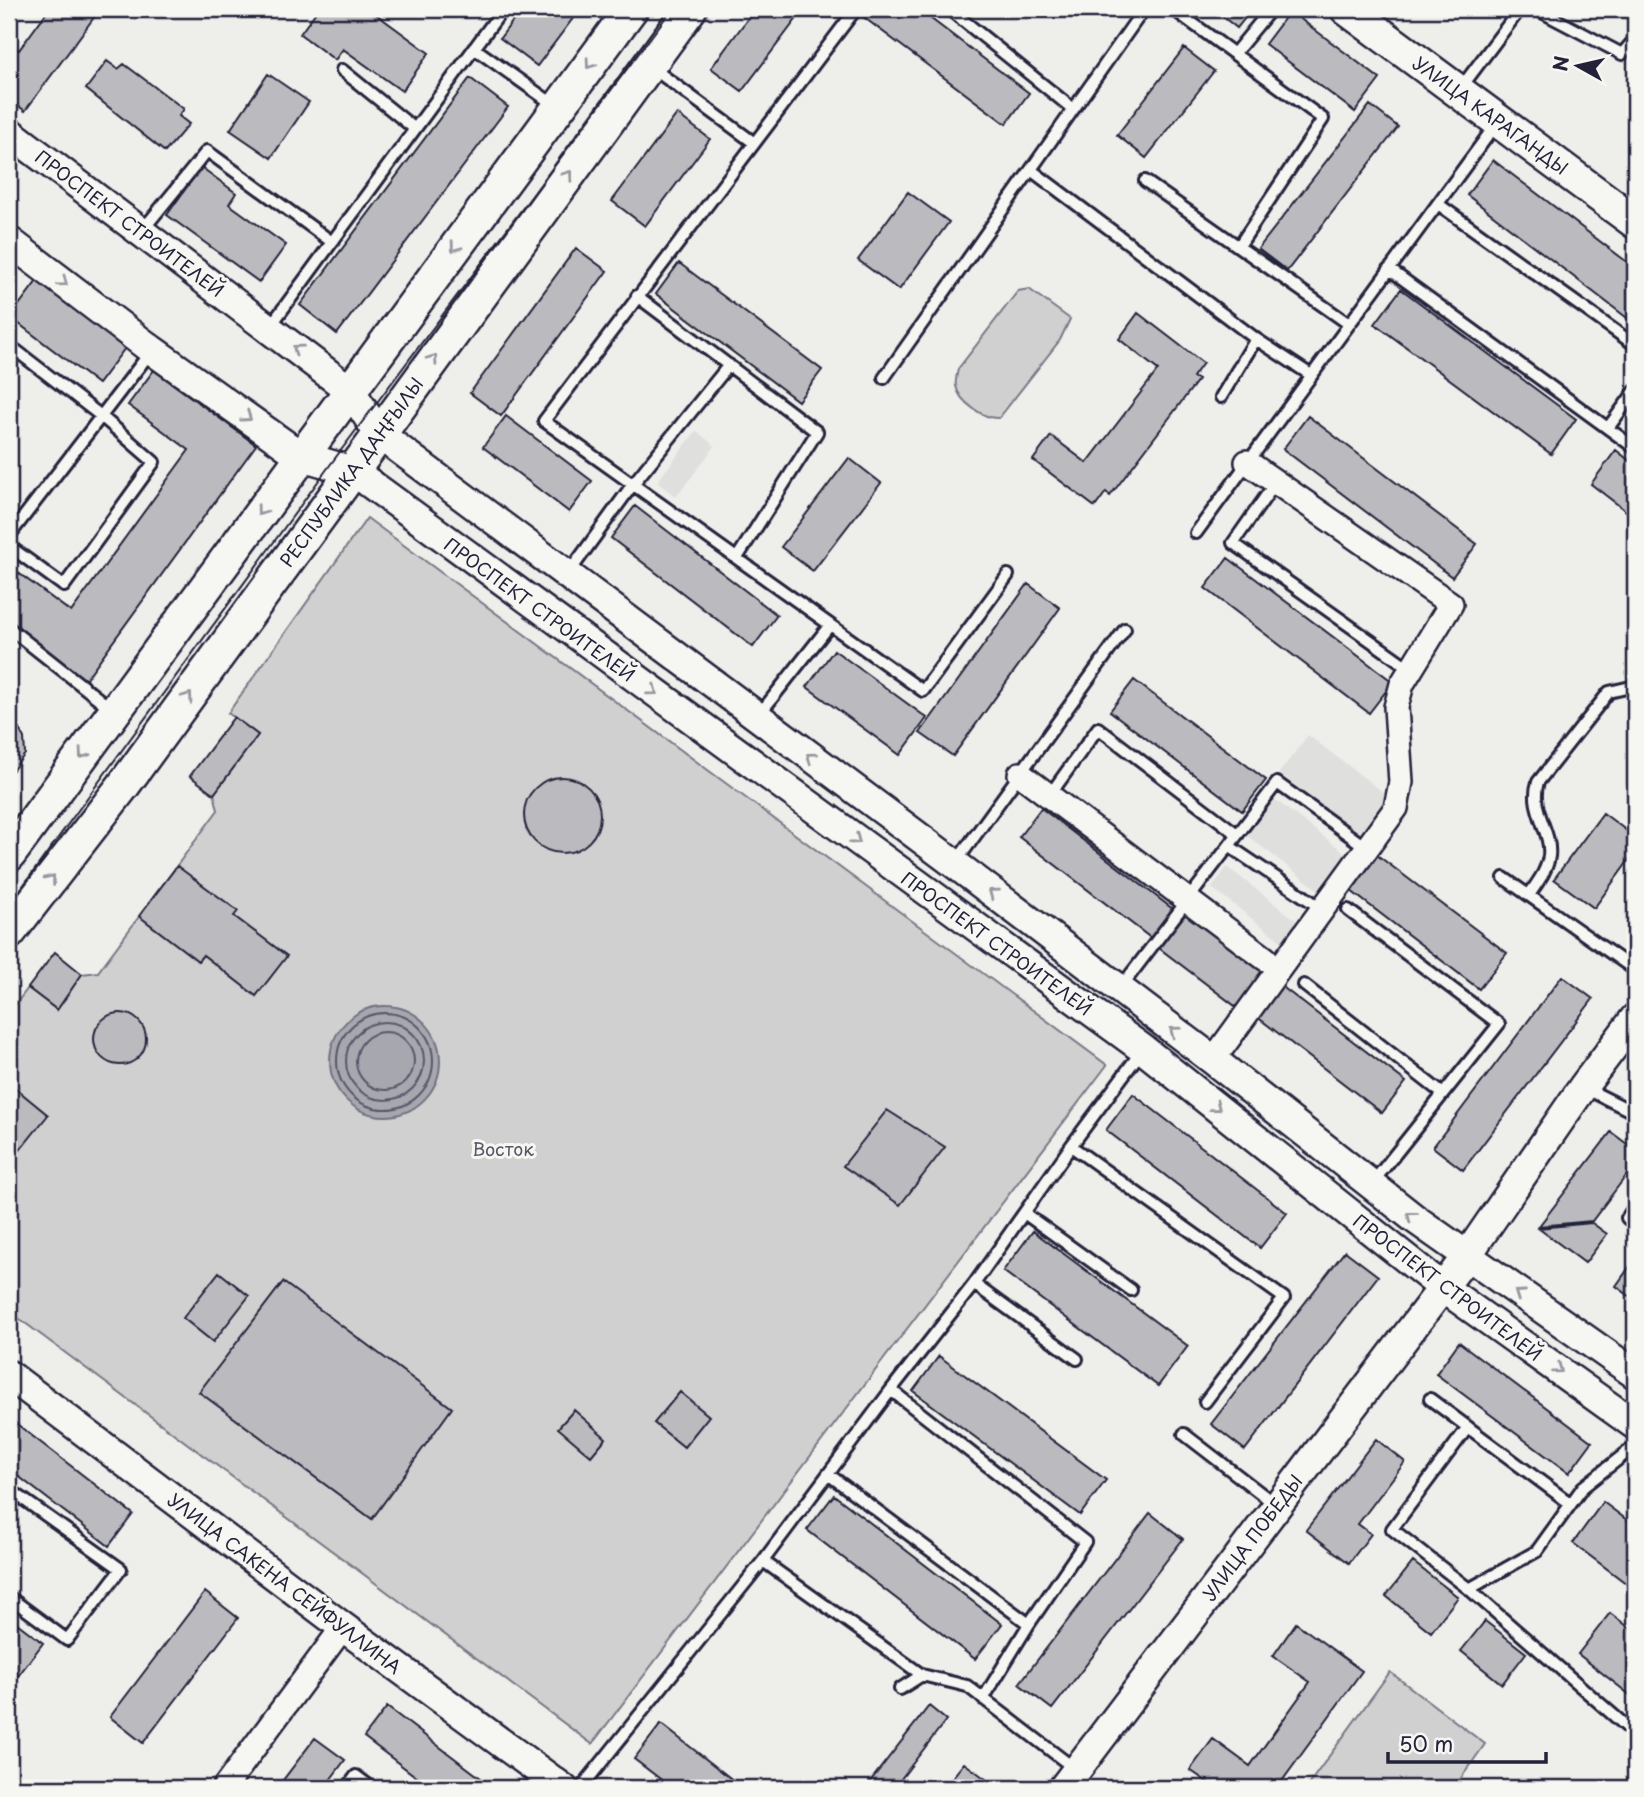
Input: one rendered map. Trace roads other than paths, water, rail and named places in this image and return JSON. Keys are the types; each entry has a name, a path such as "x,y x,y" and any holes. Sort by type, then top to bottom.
{"main road":[{"path":"9,856 631,9"},
{"name":"РЕСПУБЛИКА ДАҢҒЫЛЫ","path":"9,933 123,786 690,9"},
{"name":"УЛИЦА КАРАГАНДЫ","path":"1347,9 1635,222"}],"street":[{"name":"ПРОСПЕКТ СТРОИТЕЛЕЙ","path":"9,132 351,390"},
{"path":"9,241 152,350 301,456 353,471"},
{"path":"351,390 379,434"},
{"name":"ПРОСПЕКТ СТРОИТЕЛЕЙ","path":"379,434 955,864 1213,1060 1466,1258 1635,1374"},
{"path":"1213,1060 1396,808 1401,782 1396,707 1402,684 1451,604 1247,462"},
{"name":"ПРОСПЕКТ СТРОИТЕЛЕЙ","path":"353,471 1143,1049 1442,1287 1635,1425"},
{"path":"1020,774 1266,960"},
{"path":"1466,1258 1583,1087 1635,1018"},
{"name":"УЛИЦА ПОБЕДЫ","path":"1070,1779 1466,1258"},
{"name":"УЛИЦА САКЕНА СЕЙФУЛЛИНА","path":"9,1375 343,1627 563,1788"},
{"path":"224,1788 343,1627"}],"lane":[{"path":"269,328 503,9"},
{"path":"856,9 544,421 923,691 1008,575"},
{"path":"949,9 1073,109"},
{"path":"884,378 1144,9"},
{"path":"1173,9 1323,119 1239,246"},
{"path":"1234,54 1271,9"},
{"path":"1458,91 1520,9"},
{"path":"1536,9 1622,54 1635,38"},
{"path":"474,48 558,107"},
{"path":"648,65 753,142"},
{"path":"342,70 415,129"},
{"path":"1196,533 1499,121"},
{"path":"141,232 207,151 332,242"},
{"path":"1031,170 1256,339 1311,375"},
{"path":"1145,181 1349,324"},
{"path":"1438,204 1635,345"},
{"path":"1389,269 1635,448"},
{"path":"637,296 817,432 737,558"},
{"path":"1221,397 1256,339"},
{"path":"9,345 101,416 154,462 64,586 9,546"},
{"path":"9,536 152,350"},
{"path":"568,574 634,484 729,365"},
{"path":"1608,428 1635,391"},
{"path":"1276,482 1233,543 1412,670"},
{"path":"757,716 830,625"},
{"path":"9,628 115,711"},
{"path":"955,864 1125,629"},
{"path":"1529,895 1546,868 1550,854 1536,807 1535,793 1538,782 1609,692 1635,686"},
{"path":"1049,796 1098,728 1237,834"},
{"path":"1119,989 1277,783 1367,848"},
{"path":"1229,846 1321,908"},
{"path":"1504,878 1635,970"},
{"path":"1348,910 1499,1024 1371,1185"},
{"path":"1304,985 1443,1094"},
{"path":"581,1788 763,1560 974,1284 1143,1049"},
{"path":"1583,1087 1635,1114"},
{"path":"1072,1146 1283,1298 1205,1402"},
{"path":"1635,1206 1627,1218 1635,1224"},
{"path":"1024,1213 1131,1290"},
{"path":"974,1284 1077,1359"},
{"path":"891,1390 1085,1542 1029,1624 983,1699"},
{"path":"1430,1399 1571,1504"},
{"path":"1468,1427 1392,1529 1469,1589 1635,1734"},
{"path":"1184,1434 1276,1506"},
{"path":"1469,1589 1537,1551 1583,1488 1635,1446"},
{"path":"828,1474 1029,1624"},
{"path":"9,1489 121,1569 67,1640 9,1597"},
{"path":"763,1560 922,1675 967,1686 1070,1779"},
{"path":"900,1689 922,1675"},
{"path":"347,1788 356,1776 372,1788"}],"water":[{"path":"385,1006 406,1010 424,1022 436,1040 440,1061 436,1082 424,1100 406,1112 385,1116 364,1112 346,1100 334,1082 330,1061 334,1040 346,1022 364,1010"}],"tram line":[{"path":"9,905 330,465 672,9"}],"park label":[{"name":"Восток","path":"503,1148"}]}
